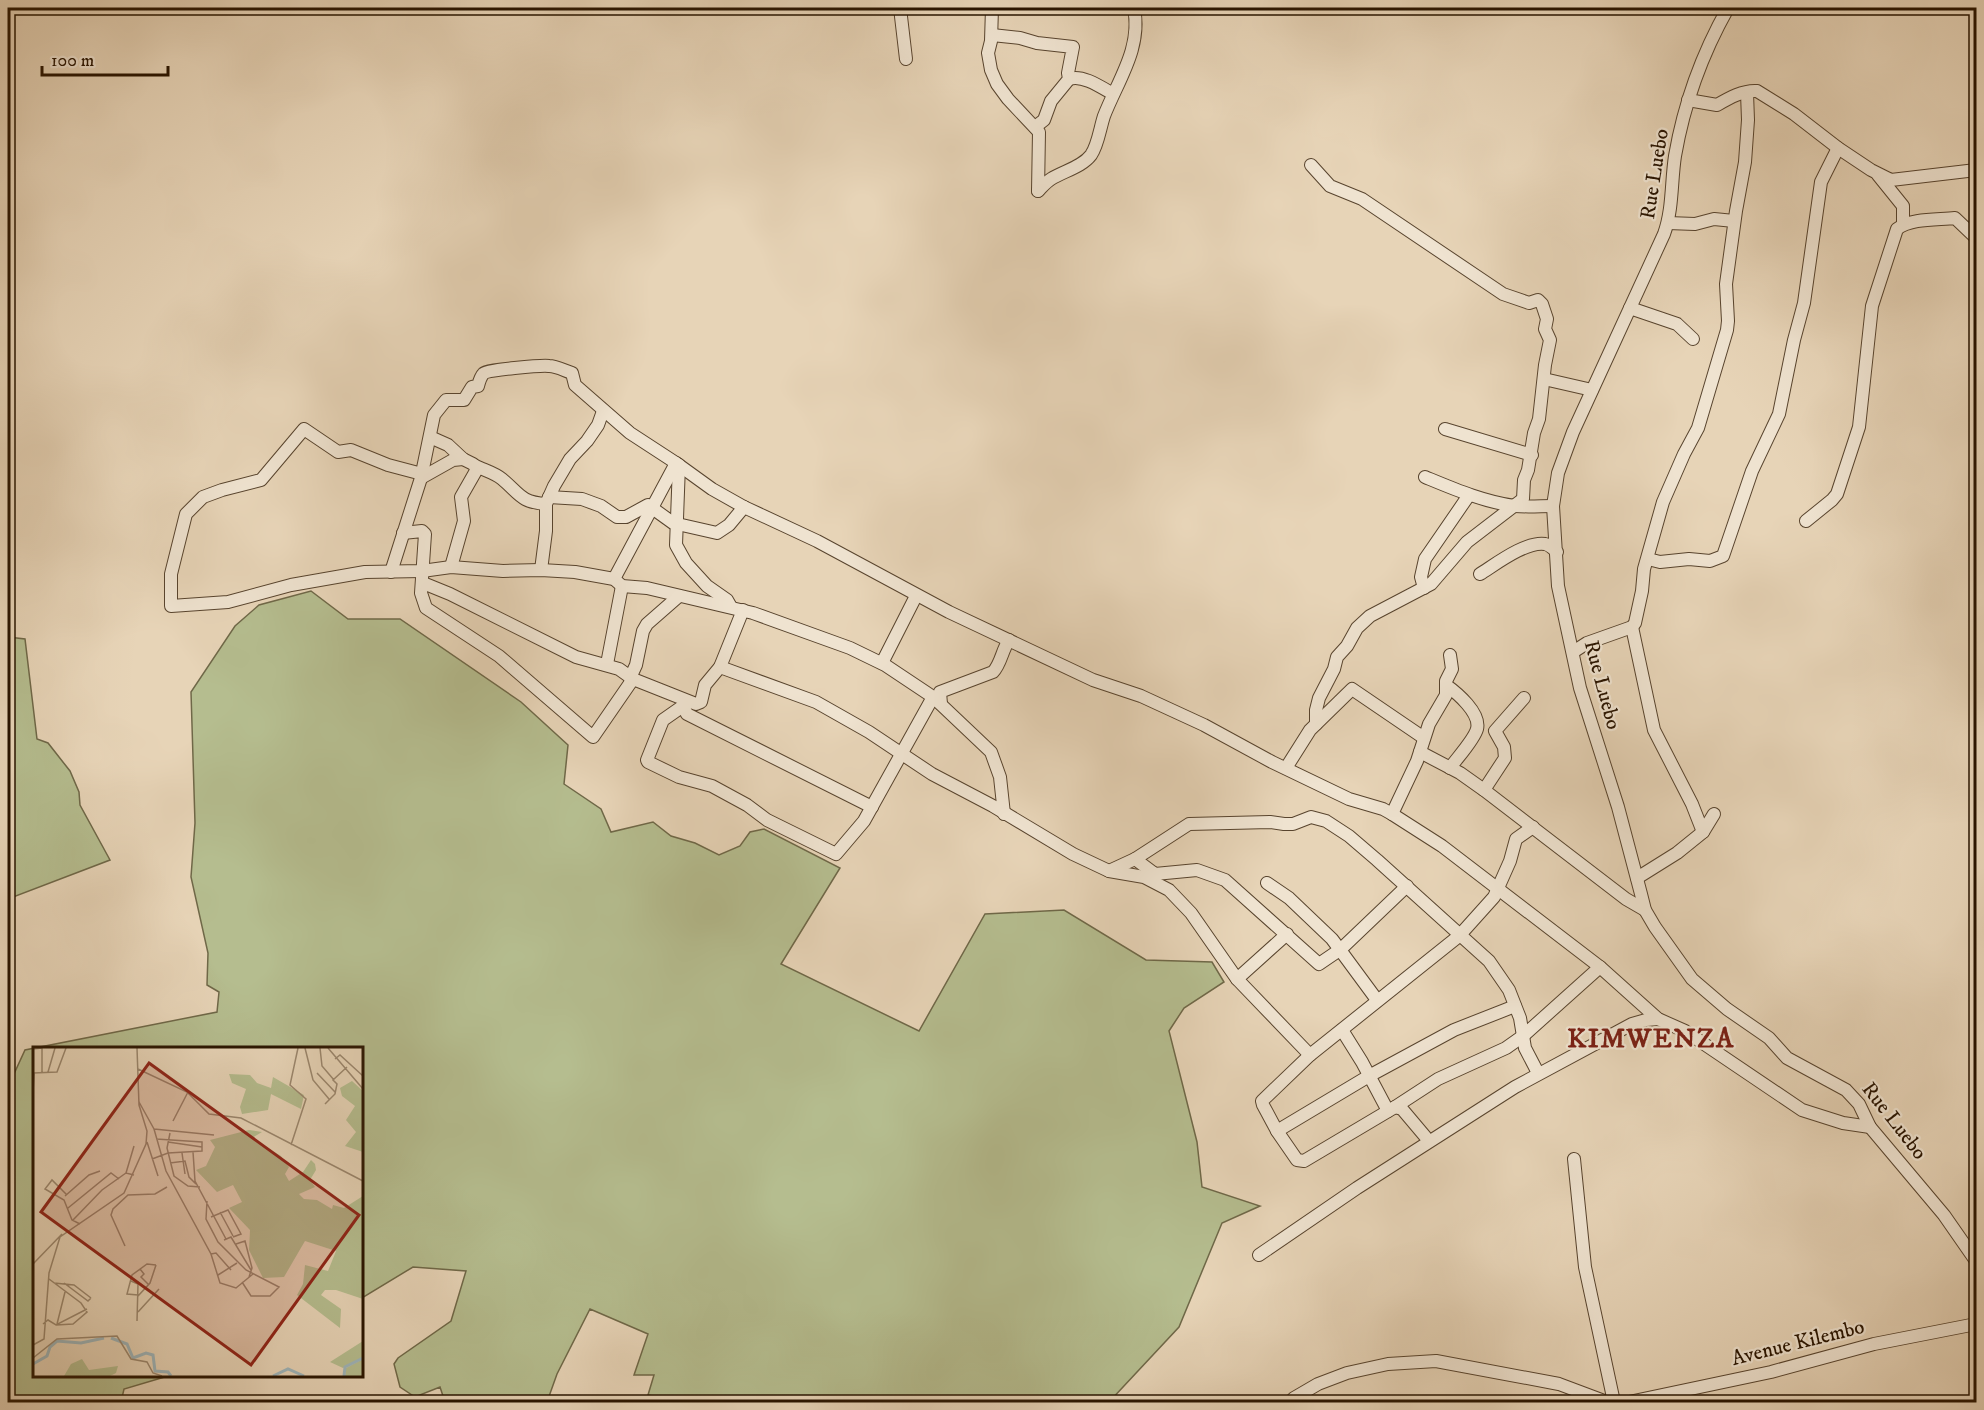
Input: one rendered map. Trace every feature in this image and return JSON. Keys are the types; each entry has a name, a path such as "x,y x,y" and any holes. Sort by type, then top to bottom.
{"street":[{"path":"900,8 906,58"},
{"path":"992,8 992,35 988,53 990,67 997,84 1035,127 1040,138 1038,191 1050,179 1084,162 1092,154 1113,94 1130,59 1137,21 1134,8"},
{"name":"Rue Luebo","path":"1728,8 1712,35 1688,100 1675,156 1668,223 1592,390 1558,473 1553,506 1558,586 1580,688 1618,807 1646,910 1655,927 1692,979 1727,1009 1769,1038 1787,1058 1846,1090 1859,1104 1870,1127 1944,1215 1977,1261"},
{"path":"992,35 1020,38 1037,44 1072,46 1074,49 1068,73 1069,80"},
{"path":"1035,127 1044,120 1051,101 1073,78 1089,81 1113,94"},
{"path":"1688,100 1717,105 1729,97 1752,90 1757,91 1794,114 1838,148 1891,180 1977,170"},
{"path":"1573,652 1584,644 1632,627 1635,623 1644,569 1663,502 1698,428 1727,330 1726,284 1747,141 1747,93"},
{"path":"1648,559 1660,562 1689,559 1710,561 1723,556 1752,471 1779,414 1794,339 1804,303 1821,182 1838,148"},
{"path":"1311,165 1330,186 1362,199 1503,294 1529,303 1538,300 1542,304 1548,321 1545,331 1550,340 1539,419 1524,480 1523,499 1467,542 1436,578 1424,588 1377,612 1357,628 1347,646 1337,657 1332,674 1319,698 1316,724"},
{"path":"1877,173 1903,206 1903,225"},
{"path":"1806,521 1837,494 1854,446 1863,396 1872,306 1895,233 1903,225 1955,218 1977,238"},
{"path":"1668,223 1695,224 1714,219 1734,221"},
{"path":"1630,308 1677,324 1693,339"},
{"path":"391,572 422,476 434,415 441,405 448,400 464,400 472,387 478,386 482,374 488,370 513,370 531,365 552,366 572,373 575,385 630,433 712,489 744,507 817,541 916,596 1093,680 1141,696 1204,725 1349,799 1392,814 1442,846 1600,967 1659,1019 1685,1031 1802,1110 1843,1123 1870,1127"},
{"path":"1544,379 1592,390"},
{"path":"541,570 548,500 575,452 587,441 598,425 603,411"},
{"path":"463,459 453,460 422,476 351,450 338,452 304,429 261,480 203,497 186,514 171,574 171,606 228,602 327,578 365,572 391,572 423,577 576,657 620,669 631,679 686,704 698,705 701,702 705,685 720,667 737,609"},
{"path":"1445,429 1532,455"},
{"path":"430,437 448,445 463,459 500,477 521,498 532,503 582,499 601,506 617,516 626,517 648,505 668,520 717,533 729,525 744,507"},
{"path":"607,664 618,582 652,506 677,464"},
{"path":"677,464 676,545 686,563 707,586 737,609"},
{"path":"451,567 464,521 461,497 477,470 476,466"},
{"path":"1425,477 1469,495 1516,506 1553,506"},
{"path":"1424,588 1421,577 1425,560 1469,495"},
{"path":"403,532 424,532 421,592 426,608 499,656 593,737 631,679 647,624 679,596"},
{"path":"1480,574 1532,545 1544,544 1557,552"},
{"path":"423,577 451,567 503,571 575,572 737,609 850,648 882,663 937,700 991,752 1000,777 1004,814"},
{"path":"882,663 916,596"},
{"path":"1632,627 1654,730 1692,804 1703,832"},
{"path":"686,704 663,720 648,762 679,777 712,786 747,805 766,820 836,854 864,821 902,754 937,700 939,692 993,672 1009,640"},
{"path":"1392,814 1420,752 1429,724 1446,695 1446,685 1452,669 1450,655"},
{"path":"720,667 816,702 869,732 933,774 1047,840 1109,871 1144,877 1169,890 1191,913 1237,979 1310,1055"},
{"path":"1446,685 1460,695 1469,706 1478,724 1475,734 1450,768"},
{"path":"1286,768 1300,744 1316,724 1339,700 1354,689 1424,738"},
{"path":"1319,698 1327,703 1339,700"},
{"path":"1484,790 1505,758 1504,747 1495,731 1524,698"},
{"path":"686,704 687,714 872,807"},
{"path":"1420,752 1484,790 1626,899 1646,910"},
{"path":"1637,878 1667,860 1703,832 1714,814"},
{"path":"1109,871 1135,859 1190,824 1270,822 1293,824 1311,817 1326,821 1349,836 1407,886 1489,962 1509,990 1517,1012 1525,1048 1538,1073"},
{"path":"1533,826 1516,839 1510,861 1494,897 1459,936 1310,1055 1262,1101 1277,1131 1300,1162 1392,1109 1438,1079 1491,1056 1523,1036 1600,967"},
{"path":"1135,859 1155,874 1197,870 1225,880 1319,964 1341,949 1407,886"},
{"path":"1267,883 1289,898 1341,949 1377,1000"},
{"path":"1237,979 1287,934"},
{"path":"1517,1012 1530,1025 1536,1025"},
{"path":"1277,1131 1369,1076 1454,1030 1517,1012"},
{"path":"1258,1255 1429,1141 1538,1073 1632,1024 1659,1019"},
{"path":"1342,1030 1392,1109"},
{"path":"1392,1109 1402,1109 1429,1141"},
{"path":"1574,1159 1585,1267 1614,1402"},
{"name":"Avenue Kilembo","path":"1629,1402 1771,1372 1874,1344 1977,1324"},
{"path":"1290,1402 1318,1384 1347,1373 1388,1364 1436,1361 1559,1384 1607,1402"}],"green space":[{"path":"311,591 348,619 400,619 521,702 568,745 564,784 601,809 611,832 653,822 671,836 695,843 719,855 740,846 750,832 764,829 840,868 781,964 919,1031 985,914 1064,910 1146,960 1212,962 1224,982 1184,1008 1169,1031 1197,1142 1202,1187 1260,1206 1222,1223 1179,1327 1109,1402 685,1402 648,1395 654,1375 634,1375 648,1334 590,1309 557,1374 547,1402 445,1402 440,1387 415,1397 400,1387 394,1364 398,1358 451,1321 466,1271 413,1267 363,1297 363,1047 40,1047 217,1012 219,992 207,985 208,953 191,877 195,823 191,692 235,626 259,605"},
{"path":"8,637 25,639 37,739 48,743 70,771 79,792 80,805 110,860 8,899"},
{"path":"33,1048 33,1377 165,1377 124,1389 121,1402 8,1402 8,1087 25,1050"}],"district":[{"name":"KIMWENZA","path":"1651,1039"}]}
